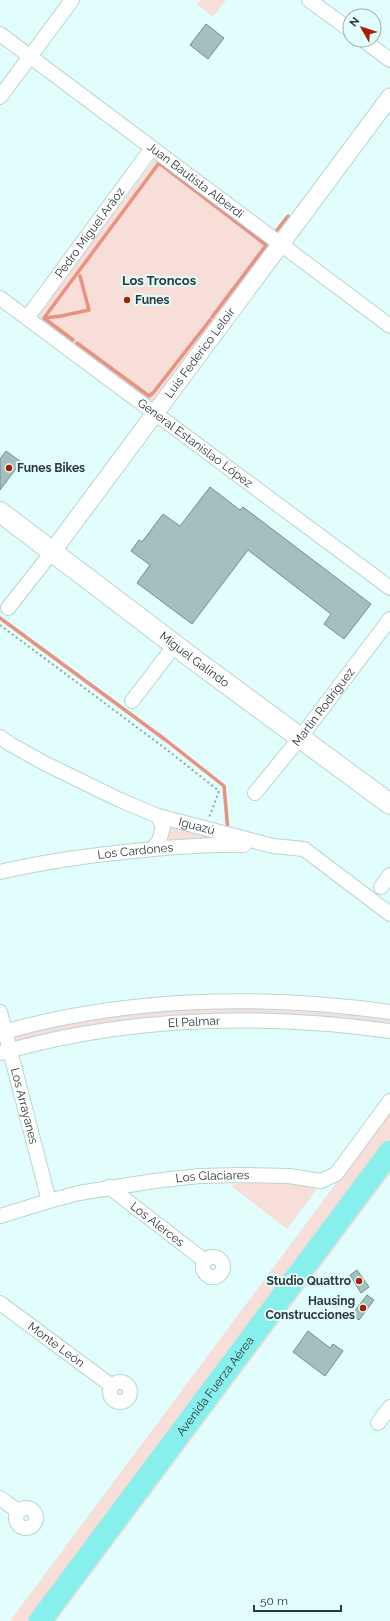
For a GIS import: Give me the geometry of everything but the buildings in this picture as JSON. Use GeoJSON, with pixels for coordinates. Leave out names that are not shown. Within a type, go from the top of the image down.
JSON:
{"type":"FeatureCollection","features":[{"type":"Feature","properties":{"kind":"main road","name":"Miguel Galindo"},"geometry":{"type":"LineString","coordinates":[[0,512],[175,645],[390,804]]}},
{"type":"Feature","properties":{"kind":"main road","name":"Avenida Fuerza Aérea"},"geometry":{"type":"LineString","coordinates":[[56,1621],[226,1382],[388,1164]]}},
{"type":"Feature","properties":{"kind":"main road","name":"Avenida Fuerza Aérea"},"geometry":{"type":"LineString","coordinates":[[40,1621],[226,1382]]}},
{"type":"Feature","properties":{"kind":"street"},"geometry":{"type":"LineString","coordinates":[[0,97],[72,0]]}},
{"type":"Feature","properties":{"kind":"street"},"geometry":{"type":"LineString","coordinates":[[309,0],[342,24]]}},
{"type":"Feature","properties":{"kind":"street","name":"Juan Bautista Alberdi"},"geometry":{"type":"LineString","coordinates":[[0,34],[390,326]]}},
{"type":"Feature","properties":{"kind":"street"},"geometry":{"type":"LineString","coordinates":[[374,48],[390,60]]}},
{"type":"Feature","properties":{"kind":"street","name":"Luis Federico Leloir"},"geometry":{"type":"LineString","coordinates":[[8,608],[52,552],[390,97]]}},
{"type":"Feature","properties":{"kind":"street","name":"Pedro Miguel Aráoz"},"geometry":{"type":"LineString","coordinates":[[27,318],[152,148]]}},
{"type":"Feature","properties":{"kind":"street","name":"General Estanislao López"},"geometry":{"type":"LineString","coordinates":[[0,298],[390,588]]}},
{"type":"Feature","properties":{"kind":"street","name":"Martín Rodríguez"},"geometry":{"type":"LineString","coordinates":[[255,793],[300,738],[390,619]]}},
{"type":"Feature","properties":{"kind":"street"},"geometry":{"type":"LineString","coordinates":[[132,701],[175,645]]}},
{"type":"Feature","properties":{"kind":"street","name":"Iguazú"},"geometry":{"type":"LineString","coordinates":[[0,737],[46,764],[120,800],[158,816],[273,846],[304,849],[390,914]]}},
{"type":"Feature","properties":{"kind":"street"},"geometry":{"type":"LineString","coordinates":[[152,849],[159,841],[163,827],[158,816]]}},
{"type":"Feature","properties":{"kind":"street","name":"Los Cardones"},"geometry":{"type":"LineString","coordinates":[[0,872],[28,865],[90,855],[152,849],[222,844],[273,846]]}},
{"type":"Feature","properties":{"kind":"street"},"geometry":{"type":"LineString","coordinates":[[381,887],[390,875]]}},
{"type":"Feature","properties":{"kind":"street","name":"El Palmar"},"geometry":{"type":"LineString","coordinates":[[3,1033],[61,1019],[118,1009],[183,1003],[233,1001],[291,1002],[349,1006],[390,1012]]}},
{"type":"Feature","properties":{"kind":"street","name":"Los Arrayanes"},"geometry":{"type":"LineString","coordinates":[[0,1012],[5,1052],[49,1201]]}},
{"type":"Feature","properties":{"kind":"street","name":"El Palmar"},"geometry":{"type":"LineString","coordinates":[[5,1052],[65,1037],[121,1028],[177,1022],[234,1020],[291,1021],[347,1025],[390,1031]]}},
{"type":"Feature","properties":{"kind":"street","name":"Los Glaciares"},"geometry":{"type":"LineString","coordinates":[[0,1216],[49,1201],[109,1187],[154,1180],[199,1176],[244,1175],[289,1176],[320,1181],[336,1174],[390,1101]]}},
{"type":"Feature","properties":{"kind":"street","name":"Los Alerces"},"geometry":{"type":"LineString","coordinates":[[109,1187],[205,1261]]}},
{"type":"Feature","properties":{"kind":"street","name":"Monte León"},"geometry":{"type":"LineString","coordinates":[[0,1303],[112,1386]]}},
{"type":"Feature","properties":{"kind":"street"},"geometry":{"type":"LineString","coordinates":[[378,1423],[390,1407]]}},
{"type":"Feature","properties":{"kind":"street"},"geometry":{"type":"LineString","coordinates":[[0,1498],[18,1512]]}},
{"type":"Feature","properties":{"kind":"path"},"geometry":{"type":"LineString","coordinates":[[0,625],[166,749],[219,791],[205,828]]}},
{"type":"Feature","properties":{"kind":"shaded area"},"geometry":{"type":"Polygon","coordinates":[[[200,0],[226,0],[213,17],[197,4],[200,0]]]}},
{"type":"Feature","properties":{"kind":"shaded area"},"geometry":{"type":"Polygon","coordinates":[[[157,158],[271,245],[160,397],[154,400],[148,400],[40,320],[39,313],[157,158]]]}},
{"type":"Feature","properties":{"kind":"shaded area"},"geometry":{"type":"Polygon","coordinates":[[[158,816],[273,846],[159,841],[158,816]]]}},
{"type":"Feature","properties":{"kind":"shaded area"},"geometry":{"type":"Polygon","coordinates":[[[175,1003],[390,1012],[390,1031],[177,1022],[0,1053],[0,1033],[175,1003]]]}},
{"type":"Feature","properties":{"kind":"shaded area"},"geometry":{"type":"Polygon","coordinates":[[[390,1111],[390,1174],[56,1621],[10,1621],[390,1111]]]}},
{"type":"Feature","properties":{"kind":"shaded area"},"geometry":{"type":"Polygon","coordinates":[[[254,1182],[288,1182],[319,1186],[287,1229],[230,1185],[254,1182]]]}},
{"type":"Feature","properties":{"kind":"waterway"},"geometry":{"type":"LineString","coordinates":[[44,318],[159,163],[266,245]]}},
{"type":"Feature","properties":{"kind":"waterway"},"geometry":{"type":"LineString","coordinates":[[277,230],[288,216]]}},
{"type":"Feature","properties":{"kind":"waterway"},"geometry":{"type":"LineString","coordinates":[[212,317],[267,244]]}},
{"type":"Feature","properties":{"kind":"waterway"},"geometry":{"type":"LineString","coordinates":[[44,318],[89,310],[80,276]]}},
{"type":"Feature","properties":{"kind":"waterway"},"geometry":{"type":"LineString","coordinates":[[44,318],[73,340]]}},
{"type":"Feature","properties":{"kind":"waterway"},"geometry":{"type":"LineString","coordinates":[[77,343],[149,396],[153,393],[210,320]]}},
{"type":"Feature","properties":{"kind":"waterway"},"geometry":{"type":"LineString","coordinates":[[0,618],[167,741],[224,786],[228,831]]}},
{"type":"Feature","properties":{"kind":"place","name":"Funes"},"geometry":{"type":"Point","coordinates":[127,300]}},
{"type":"Feature","properties":{"kind":"place","name":"Funes Bikes"},"geometry":{"type":"Point","coordinates":[9,468]}},
{"type":"Feature","properties":{"kind":"place","name":"Studio Quattro"},"geometry":{"type":"Point","coordinates":[359,1281]}},
{"type":"Feature","properties":{"kind":"place","name":"Hausing Construcciones"},"geometry":{"type":"Point","coordinates":[363,1308]}},
{"type":"Feature","properties":{"kind":"district","name":"Los Troncos"},"geometry":{"type":"Point","coordinates":[159,280]}}]}
